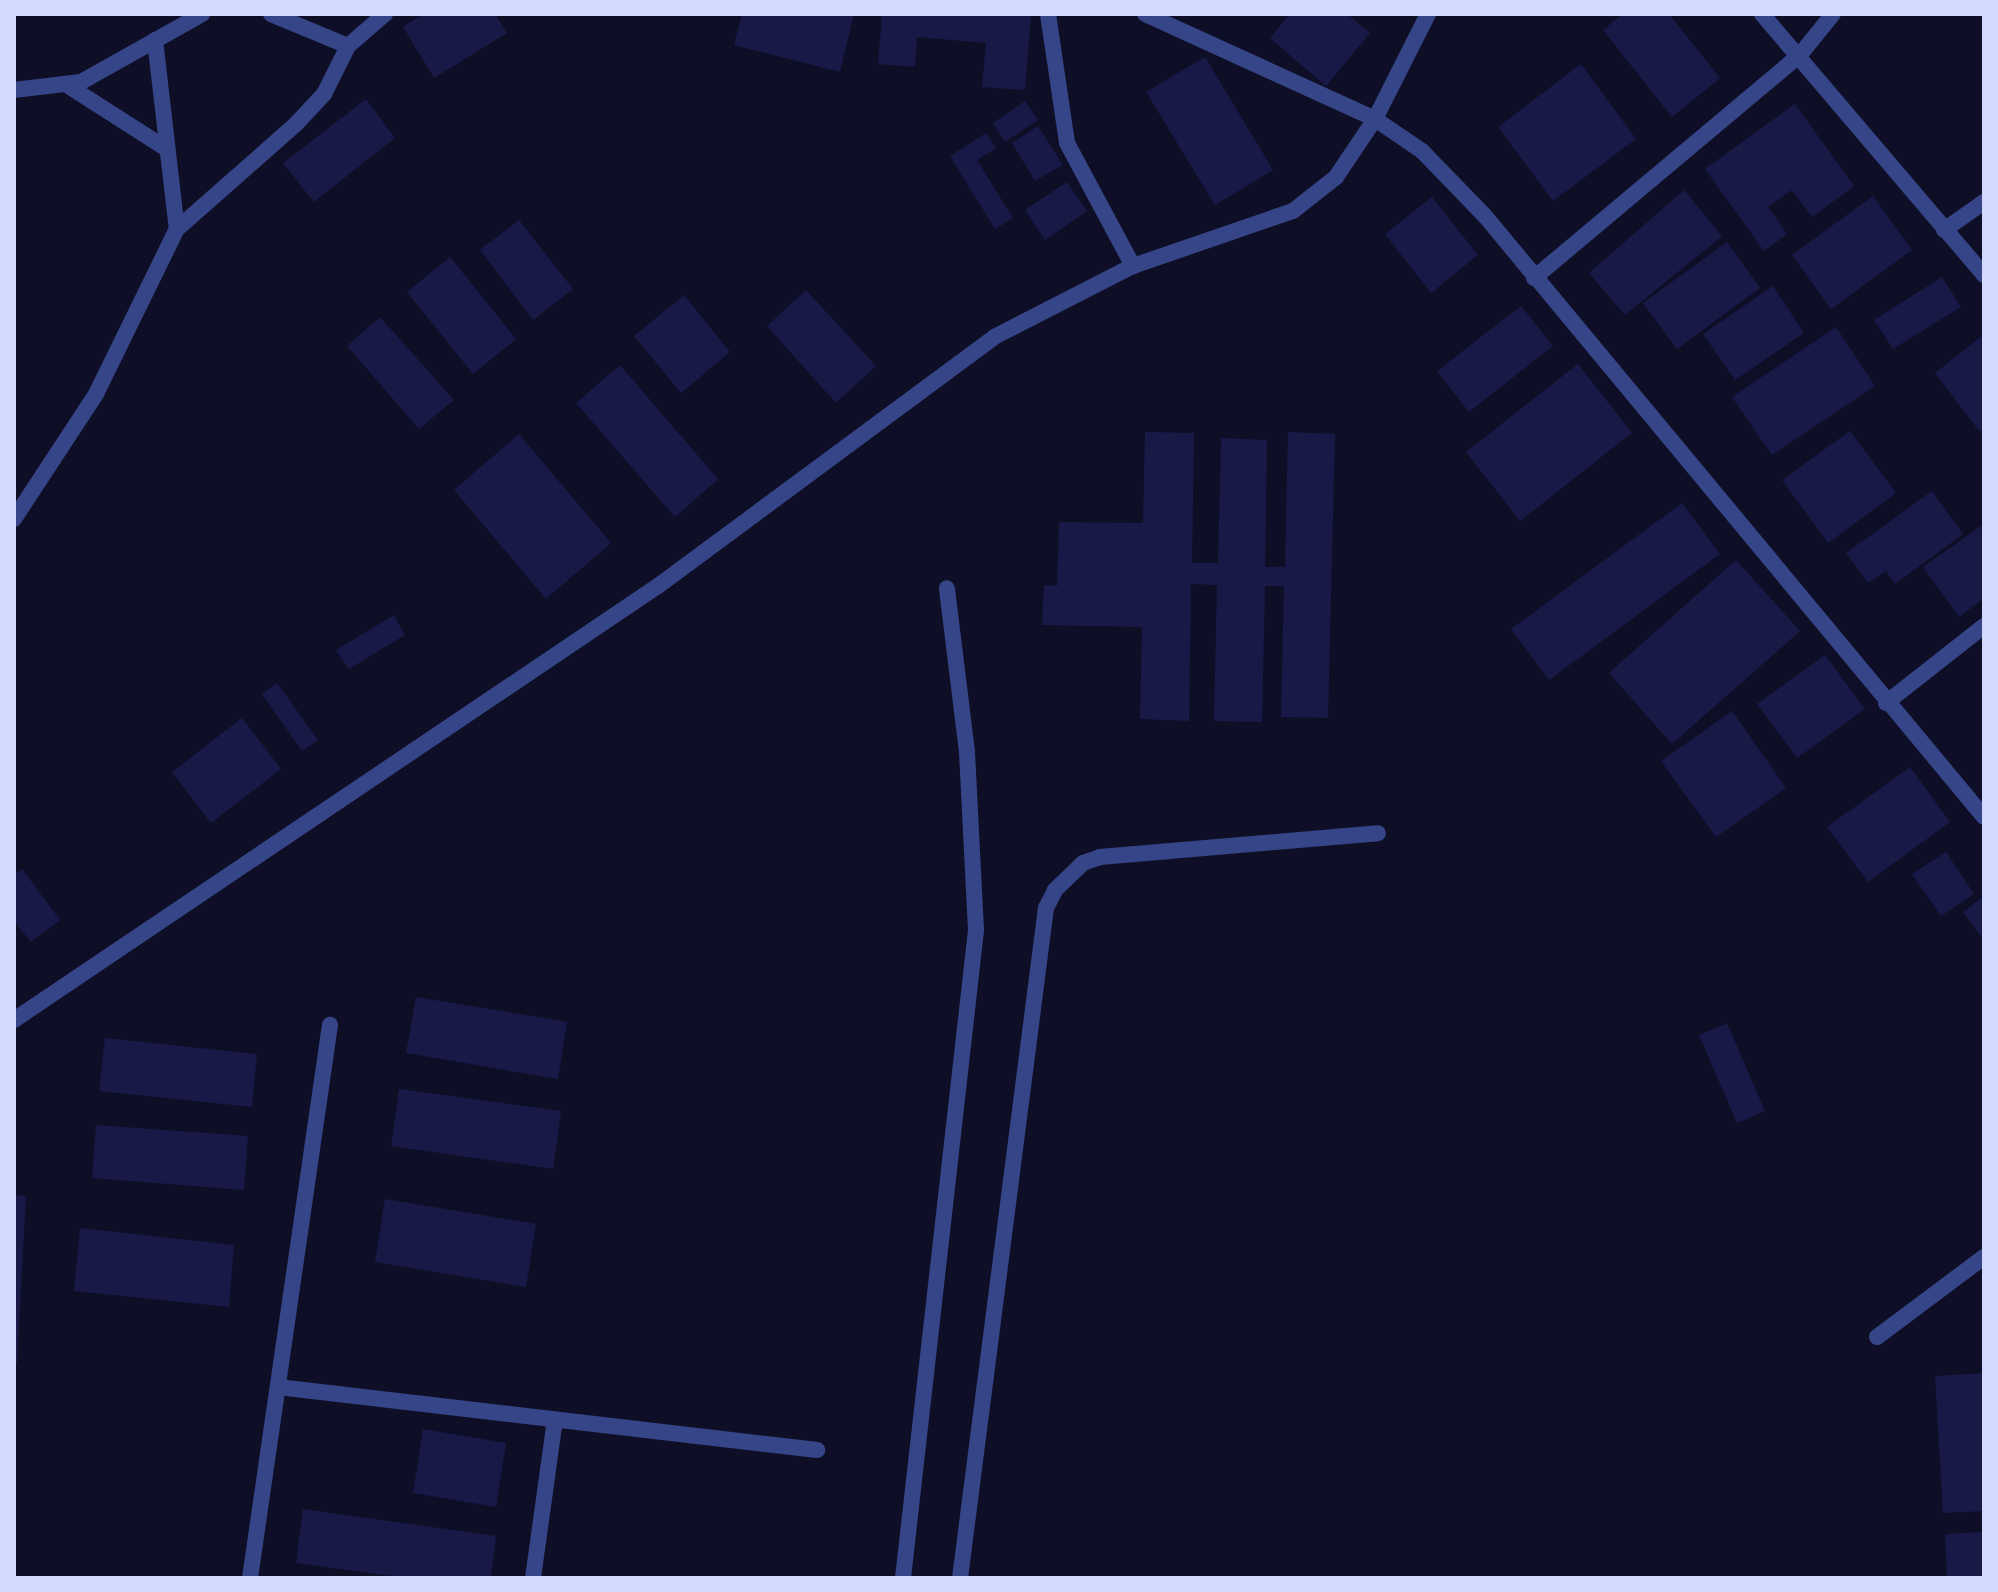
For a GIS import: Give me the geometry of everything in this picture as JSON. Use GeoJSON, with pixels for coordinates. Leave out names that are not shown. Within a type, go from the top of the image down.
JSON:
{"type":"FeatureCollection","features":[{"type":"Feature","properties":{"kind":"street"},"geometry":{"type":"LineString","coordinates":[[14,90],[70,87],[202,14]]}},
{"type":"Feature","properties":{"kind":"street"},"geometry":{"type":"LineString","coordinates":[[271,14],[348,46]]}},
{"type":"Feature","properties":{"kind":"street"},"geometry":{"type":"LineString","coordinates":[[14,519],[96,394],[177,229],[296,124],[324,94],[348,46],[385,14]]}},
{"type":"Feature","properties":{"kind":"street"},"geometry":{"type":"LineString","coordinates":[[1048,14],[1060,123],[1133,266]]}},
{"type":"Feature","properties":{"kind":"street"},"geometry":{"type":"LineString","coordinates":[[1145,14],[1375,119],[1422,151],[1534,278],[1984,817]]}},
{"type":"Feature","properties":{"kind":"street"},"geometry":{"type":"LineString","coordinates":[[14,1020],[658,586],[994,337],[1133,266],[1293,211],[1336,177],[1375,119],[1428,14]]}},
{"type":"Feature","properties":{"kind":"street"},"geometry":{"type":"LineString","coordinates":[[1762,14],[1984,275]]}},
{"type":"Feature","properties":{"kind":"street"},"geometry":{"type":"LineString","coordinates":[[1534,278],[1799,56],[1833,14]]}},
{"type":"Feature","properties":{"kind":"street"},"geometry":{"type":"LineString","coordinates":[[155,40],[177,229]]}},
{"type":"Feature","properties":{"kind":"street"},"geometry":{"type":"LineString","coordinates":[[70,87],[167,149]]}},
{"type":"Feature","properties":{"kind":"street"},"geometry":{"type":"LineString","coordinates":[[1944,230],[1984,202]]}},
{"type":"Feature","properties":{"kind":"street"},"geometry":{"type":"LineString","coordinates":[[903,1578],[976,930],[967,752],[947,588]]}},
{"type":"Feature","properties":{"kind":"street"},"geometry":{"type":"LineString","coordinates":[[1886,703],[1984,626]]}},
{"type":"Feature","properties":{"kind":"street"},"geometry":{"type":"LineString","coordinates":[[960,1578],[1046,908],[1055,890],[1083,863],[1100,857],[1378,833]]}},
{"type":"Feature","properties":{"kind":"street"},"geometry":{"type":"LineString","coordinates":[[250,1578],[330,1025]]}},
{"type":"Feature","properties":{"kind":"street"},"geometry":{"type":"LineString","coordinates":[[1877,1337],[1984,1257]]}},
{"type":"Feature","properties":{"kind":"street"},"geometry":{"type":"LineString","coordinates":[[278,1387],[817,1450]]}},
{"type":"Feature","properties":{"kind":"street"},"geometry":{"type":"LineString","coordinates":[[533,1578],[555,1420]]}},
{"type":"Feature","properties":{"kind":"building"},"geometry":{"type":"Polygon","coordinates":[[[423,14],[495,14],[507,33],[434,78],[403,27],[423,14]]]}},
{"type":"Feature","properties":{"kind":"building"},"geometry":{"type":"Polygon","coordinates":[[[742,14],[854,14],[840,72],[734,45],[742,14]]]}},
{"type":"Feature","properties":{"kind":"building"},"geometry":{"type":"Polygon","coordinates":[[[882,14],[1031,14],[1025,90],[982,87],[986,43],[917,37],[915,67],[878,64],[882,14]]]}},
{"type":"Feature","properties":{"kind":"building"},"geometry":{"type":"Polygon","coordinates":[[[1290,14],[1347,14],[1370,33],[1326,86],[1270,38],[1290,14]]]}},
{"type":"Feature","properties":{"kind":"building"},"geometry":{"type":"Polygon","coordinates":[[[1623,14],[1669,14],[1720,78],[1672,117],[1603,30],[1623,14]]]}},
{"type":"Feature","properties":{"kind":"building"},"geometry":{"type":"Polygon","coordinates":[[[1205,57],[1273,170],[1215,205],[1146,92],[1205,57]]]}},
{"type":"Feature","properties":{"kind":"building"},"geometry":{"type":"Polygon","coordinates":[[[1581,64],[1636,139],[1553,201],[1498,127],[1581,64]]]}},
{"type":"Feature","properties":{"kind":"building"},"geometry":{"type":"Polygon","coordinates":[[[366,99],[395,138],[314,202],[283,163],[366,99]]]}},
{"type":"Feature","properties":{"kind":"building"},"geometry":{"type":"Polygon","coordinates":[[[1025,101],[1038,120],[1005,142],[993,123],[1025,101]]]}},
{"type":"Feature","properties":{"kind":"building"},"geometry":{"type":"Polygon","coordinates":[[[1795,104],[1854,186],[1812,217],[1792,190],[1768,207],[1787,234],[1764,251],[1705,169],[1795,104]]]}},
{"type":"Feature","properties":{"kind":"building"},"geometry":{"type":"Polygon","coordinates":[[[1038,126],[1063,165],[1035,181],[1012,143],[1038,126]]]}},
{"type":"Feature","properties":{"kind":"building"},"geometry":{"type":"Polygon","coordinates":[[[986,133],[996,148],[977,160],[1013,218],[995,229],[950,156],[986,133]]]}},
{"type":"Feature","properties":{"kind":"building"},"geometry":{"type":"Polygon","coordinates":[[[1067,182],[1087,211],[1045,240],[1025,210],[1067,182]]]}},
{"type":"Feature","properties":{"kind":"building"},"geometry":{"type":"Polygon","coordinates":[[[1684,190],[1722,236],[1625,315],[1589,273],[1684,190]]]}},
{"type":"Feature","properties":{"kind":"building"},"geometry":{"type":"Polygon","coordinates":[[[1873,196],[1912,250],[1831,309],[1792,255],[1873,196]]]}},
{"type":"Feature","properties":{"kind":"building"},"geometry":{"type":"Polygon","coordinates":[[[1432,197],[1478,255],[1431,293],[1385,234],[1432,197]]]}},
{"type":"Feature","properties":{"kind":"building"},"geometry":{"type":"Polygon","coordinates":[[[519,220],[573,289],[533,320],[480,250],[519,220]]]}},
{"type":"Feature","properties":{"kind":"building"},"geometry":{"type":"Polygon","coordinates":[[[1727,242],[1760,288],[1677,349],[1643,303],[1727,242]]]}},
{"type":"Feature","properties":{"kind":"building"},"geometry":{"type":"Polygon","coordinates":[[[450,257],[516,339],[473,374],[407,292],[450,257]]]}},
{"type":"Feature","properties":{"kind":"building"},"geometry":{"type":"Polygon","coordinates":[[[1942,277],[1961,307],[1893,349],[1874,320],[1942,277]]]}},
{"type":"Feature","properties":{"kind":"building"},"geometry":{"type":"Polygon","coordinates":[[[1773,286],[1804,333],[1735,380],[1703,334],[1773,286]]]}},
{"type":"Feature","properties":{"kind":"building"},"geometry":{"type":"Polygon","coordinates":[[[806,290],[876,366],[836,403],[767,326],[806,290]]]}},
{"type":"Feature","properties":{"kind":"building"},"geometry":{"type":"Polygon","coordinates":[[[684,295],[730,352],[681,393],[634,336],[684,295]]]}},
{"type":"Feature","properties":{"kind":"building"},"geometry":{"type":"Polygon","coordinates":[[[1521,306],[1553,346],[1469,412],[1437,371],[1521,306]]]}},
{"type":"Feature","properties":{"kind":"building"},"geometry":{"type":"Polygon","coordinates":[[[380,317],[454,400],[419,429],[347,346],[380,317]]]}},
{"type":"Feature","properties":{"kind":"building"},"geometry":{"type":"Polygon","coordinates":[[[1836,327],[1875,386],[1772,455],[1732,397],[1836,327]]]}},
{"type":"Feature","properties":{"kind":"building"},"geometry":{"type":"Polygon","coordinates":[[[1984,334],[1984,428],[1980,432],[1935,373],[1984,334]]]}},
{"type":"Feature","properties":{"kind":"building"},"geometry":{"type":"Polygon","coordinates":[[[1578,364],[1632,433],[1520,521],[1466,452],[1578,364]]]}},
{"type":"Feature","properties":{"kind":"building"},"geometry":{"type":"Polygon","coordinates":[[[620,365],[718,479],[675,517],[576,403],[620,365]]]}},
{"type":"Feature","properties":{"kind":"building"},"geometry":{"type":"Polygon","coordinates":[[[1850,431],[1896,493],[1828,543],[1782,480],[1850,431]]]}},
{"type":"Feature","properties":{"kind":"building"},"geometry":{"type":"Polygon","coordinates":[[[1145,432],[1194,433],[1192,563],[1218,563],[1221,438],[1267,440],[1265,567],[1285,567],[1288,432],[1335,434],[1328,718],[1281,717],[1284,586],[1265,586],[1262,722],[1214,721],[1217,585],[1191,584],[1189,721],[1140,719],[1142,627],[1042,625],[1044,585],[1057,586],[1059,522],[1143,523],[1145,432]]]}},
{"type":"Feature","properties":{"kind":"building"},"geometry":{"type":"Polygon","coordinates":[[[519,434],[611,543],[546,599],[454,490],[519,434]]]}},
{"type":"Feature","properties":{"kind":"building"},"geometry":{"type":"Polygon","coordinates":[[[1932,491],[1963,534],[1895,584],[1886,571],[1868,583],[1846,553],[1932,491]]]}},
{"type":"Feature","properties":{"kind":"building"},"geometry":{"type":"Polygon","coordinates":[[[1682,503],[1720,554],[1549,680],[1511,629],[1682,503]]]}},
{"type":"Feature","properties":{"kind":"building"},"geometry":{"type":"Polygon","coordinates":[[[1984,524],[1984,598],[1959,617],[1923,567],[1984,524]]]}},
{"type":"Feature","properties":{"kind":"building"},"geometry":{"type":"Polygon","coordinates":[[[1736,560],[1800,631],[1672,744],[1609,673],[1736,560]]]}},
{"type":"Feature","properties":{"kind":"building"},"geometry":{"type":"Polygon","coordinates":[[[394,615],[405,635],[349,669],[336,650],[394,615]]]}},
{"type":"Feature","properties":{"kind":"building"},"geometry":{"type":"Polygon","coordinates":[[[1825,655],[1865,709],[1797,758],[1757,704],[1825,655]]]}},
{"type":"Feature","properties":{"kind":"building"},"geometry":{"type":"Polygon","coordinates":[[[277,683],[318,740],[302,751],[262,694],[277,683]]]}},
{"type":"Feature","properties":{"kind":"building"},"geometry":{"type":"Polygon","coordinates":[[[1732,711],[1786,788],[1716,837],[1661,761],[1732,711]]]}},
{"type":"Feature","properties":{"kind":"building"},"geometry":{"type":"Polygon","coordinates":[[[242,718],[281,769],[211,823],[172,772],[242,718]]]}},
{"type":"Feature","properties":{"kind":"building"},"geometry":{"type":"Polygon","coordinates":[[[1910,767],[1950,822],[1868,882],[1827,827],[1910,767]]]}},
{"type":"Feature","properties":{"kind":"building"},"geometry":{"type":"Polygon","coordinates":[[[1946,852],[1974,894],[1941,916],[1912,874],[1946,852]]]}},
{"type":"Feature","properties":{"kind":"building"},"geometry":{"type":"Polygon","coordinates":[[[22,869],[60,920],[31,942],[14,921],[14,875],[22,869]]]}},
{"type":"Feature","properties":{"kind":"building"},"geometry":{"type":"Polygon","coordinates":[[[1984,896],[1984,941],[1963,912],[1984,896]]]}},
{"type":"Feature","properties":{"kind":"building"},"geometry":{"type":"Polygon","coordinates":[[[416,997],[567,1022],[558,1079],[406,1053],[416,997]]]}},
{"type":"Feature","properties":{"kind":"building"},"geometry":{"type":"Polygon","coordinates":[[[1727,1023],[1765,1111],[1737,1123],[1699,1035],[1727,1023]]]}},
{"type":"Feature","properties":{"kind":"building"},"geometry":{"type":"Polygon","coordinates":[[[105,1038],[257,1054],[252,1107],[99,1091],[105,1038]]]}},
{"type":"Feature","properties":{"kind":"building"},"geometry":{"type":"Polygon","coordinates":[[[399,1089],[561,1111],[553,1169],[391,1146],[399,1089]]]}},
{"type":"Feature","properties":{"kind":"building"},"geometry":{"type":"Polygon","coordinates":[[[96,1125],[248,1136],[244,1190],[92,1178],[96,1125]]]}},
{"type":"Feature","properties":{"kind":"building"},"geometry":{"type":"Polygon","coordinates":[[[14,1195],[26,1196],[17,1363],[14,1363],[14,1195]]]}},
{"type":"Feature","properties":{"kind":"building"},"geometry":{"type":"Polygon","coordinates":[[[385,1199],[536,1224],[526,1287],[375,1262],[385,1199]]]}},
{"type":"Feature","properties":{"kind":"building"},"geometry":{"type":"Polygon","coordinates":[[[80,1228],[234,1245],[229,1307],[74,1291],[80,1228]]]}},
{"type":"Feature","properties":{"kind":"building"},"geometry":{"type":"Polygon","coordinates":[[[1984,1373],[1984,1511],[1943,1513],[1935,1376],[1984,1373]]]}},
{"type":"Feature","properties":{"kind":"building"},"geometry":{"type":"Polygon","coordinates":[[[423,1429],[506,1443],[496,1507],[413,1493],[423,1429]]]}},
{"type":"Feature","properties":{"kind":"building"},"geometry":{"type":"Polygon","coordinates":[[[303,1509],[496,1536],[491,1578],[407,1578],[296,1563],[303,1509]]]}},
{"type":"Feature","properties":{"kind":"building"},"geometry":{"type":"Polygon","coordinates":[[[1984,1532],[1984,1578],[1947,1578],[1945,1534],[1984,1532]]]}}]}
